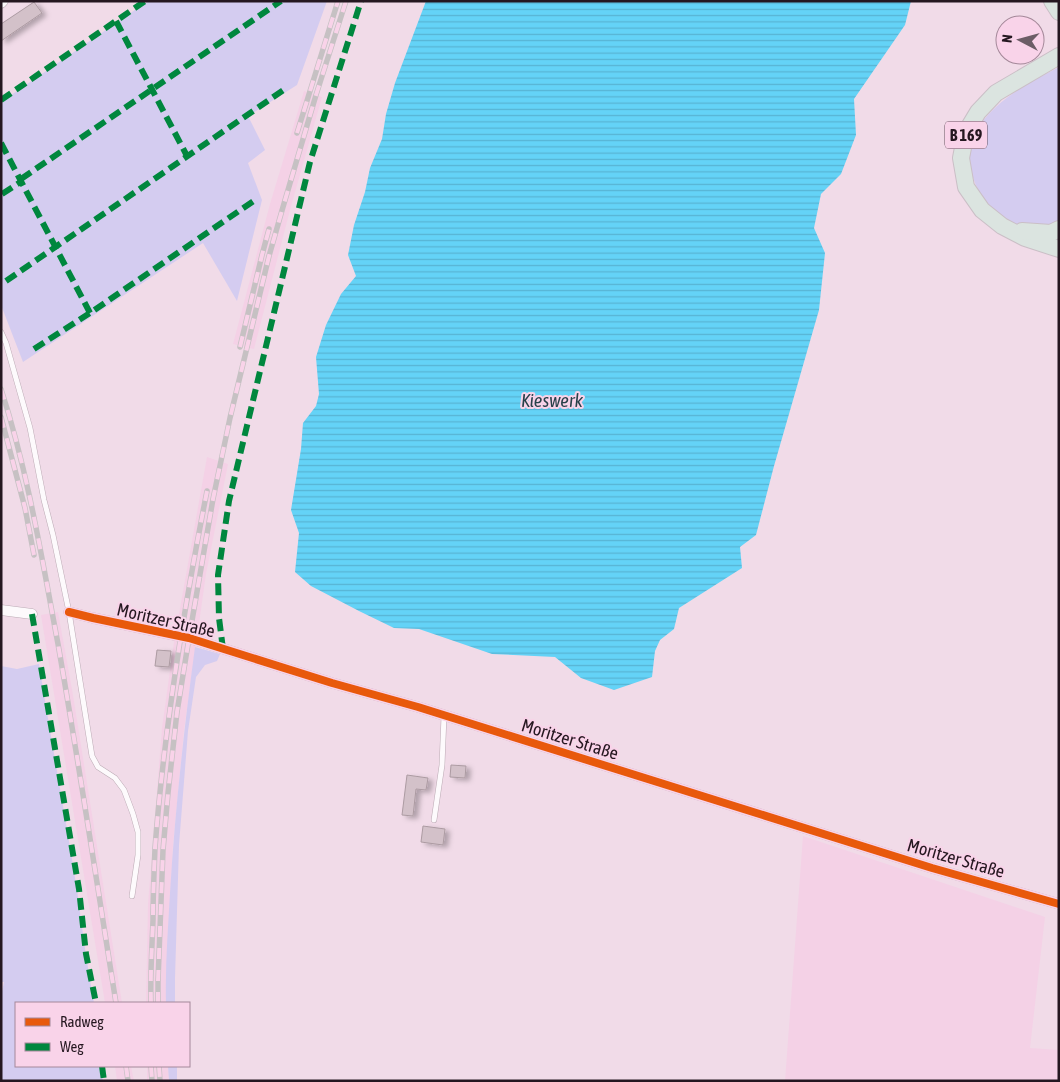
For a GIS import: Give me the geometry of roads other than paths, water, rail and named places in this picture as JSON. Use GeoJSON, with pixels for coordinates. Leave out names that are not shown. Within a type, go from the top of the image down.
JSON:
{"type":"FeatureCollection","features":[{"type":"Feature","properties":{"kind":"highway"},"geometry":{"type":"LineString","coordinates":[[1052,1],[1059,12]]}},
{"type":"Feature","properties":{"kind":"highway","name":"B 169"},"geometry":{"type":"LineString","coordinates":[[1055,59],[996,93],[978,112],[966,132],[961,158],[966,187],[982,210],[1002,226],[1025,238],[1059,249]]}},
{"type":"Feature","properties":{"kind":"highway"},"geometry":{"type":"LineString","coordinates":[[1010,230],[1051,233],[1059,229]]}},
{"type":"Feature","properties":{"kind":"street"},"geometry":{"type":"LineString","coordinates":[[1,610],[32,614]]}},
{"type":"Feature","properties":{"kind":"street","name":"Moritzer Straße"},"geometry":{"type":"LineString","coordinates":[[69,612],[189,638],[932,868],[1059,904]]}},
{"type":"Feature","properties":{"kind":"lane"},"geometry":{"type":"LineString","coordinates":[[1,332],[6,343],[30,428],[53,535],[69,612],[92,756],[98,767],[116,778],[124,790],[134,814],[138,832],[138,855],[132,896]]}},
{"type":"Feature","properties":{"kind":"lane"},"geometry":{"type":"LineString","coordinates":[[434,820],[442,766],[444,716]]}},
{"type":"Feature","properties":{"kind":"water","name":"Kieswerk"},"geometry":{"type":"Polygon","coordinates":[[[426,1],[911,1],[905,25],[854,99],[856,135],[841,174],[821,194],[814,228],[825,253],[819,310],[756,535],[740,547],[742,568],[679,608],[674,629],[660,640],[655,651],[652,677],[614,690],[581,678],[555,657],[492,654],[419,629],[394,628],[311,586],[295,572],[299,533],[291,510],[301,449],[303,423],[316,406],[319,394],[316,357],[326,325],[341,294],[356,276],[348,255],[354,225],[365,192],[370,168],[382,139],[386,114],[395,83],[426,1]]]}},
{"type":"Feature","properties":{"kind":"railway"},"geometry":{"type":"LineString","coordinates":[[297,133],[338,1]]}},
{"type":"Feature","properties":{"kind":"railway"},"geometry":{"type":"LineString","coordinates":[[158,1002],[163,850],[168,793],[177,712],[213,499],[230,418],[269,256],[316,95],[346,1]]}},
{"type":"Feature","properties":{"kind":"railway"},"geometry":{"type":"LineString","coordinates":[[240,347],[269,229]]}},
{"type":"Feature","properties":{"kind":"railway"},"geometry":{"type":"LineString","coordinates":[[1,389],[27,484],[58,644],[116,1002]]}},
{"type":"Feature","properties":{"kind":"railway"},"geometry":{"type":"LineString","coordinates":[[1,417],[25,508],[34,555]]}},
{"type":"Feature","properties":{"kind":"railway"},"geometry":{"type":"LineString","coordinates":[[151,1002],[155,848],[159,803],[169,714],[190,579],[207,491]]}},
{"type":"Feature","properties":{"kind":"railway"},"geometry":{"type":"LineString","coordinates":[[126,1067],[128,1081]]}},
{"type":"Feature","properties":{"kind":"railway"},"geometry":{"type":"LineString","coordinates":[[151,1067],[152,1081]]}},
{"type":"Feature","properties":{"kind":"railway"},"geometry":{"type":"LineString","coordinates":[[159,1067],[160,1081]]}}]}
